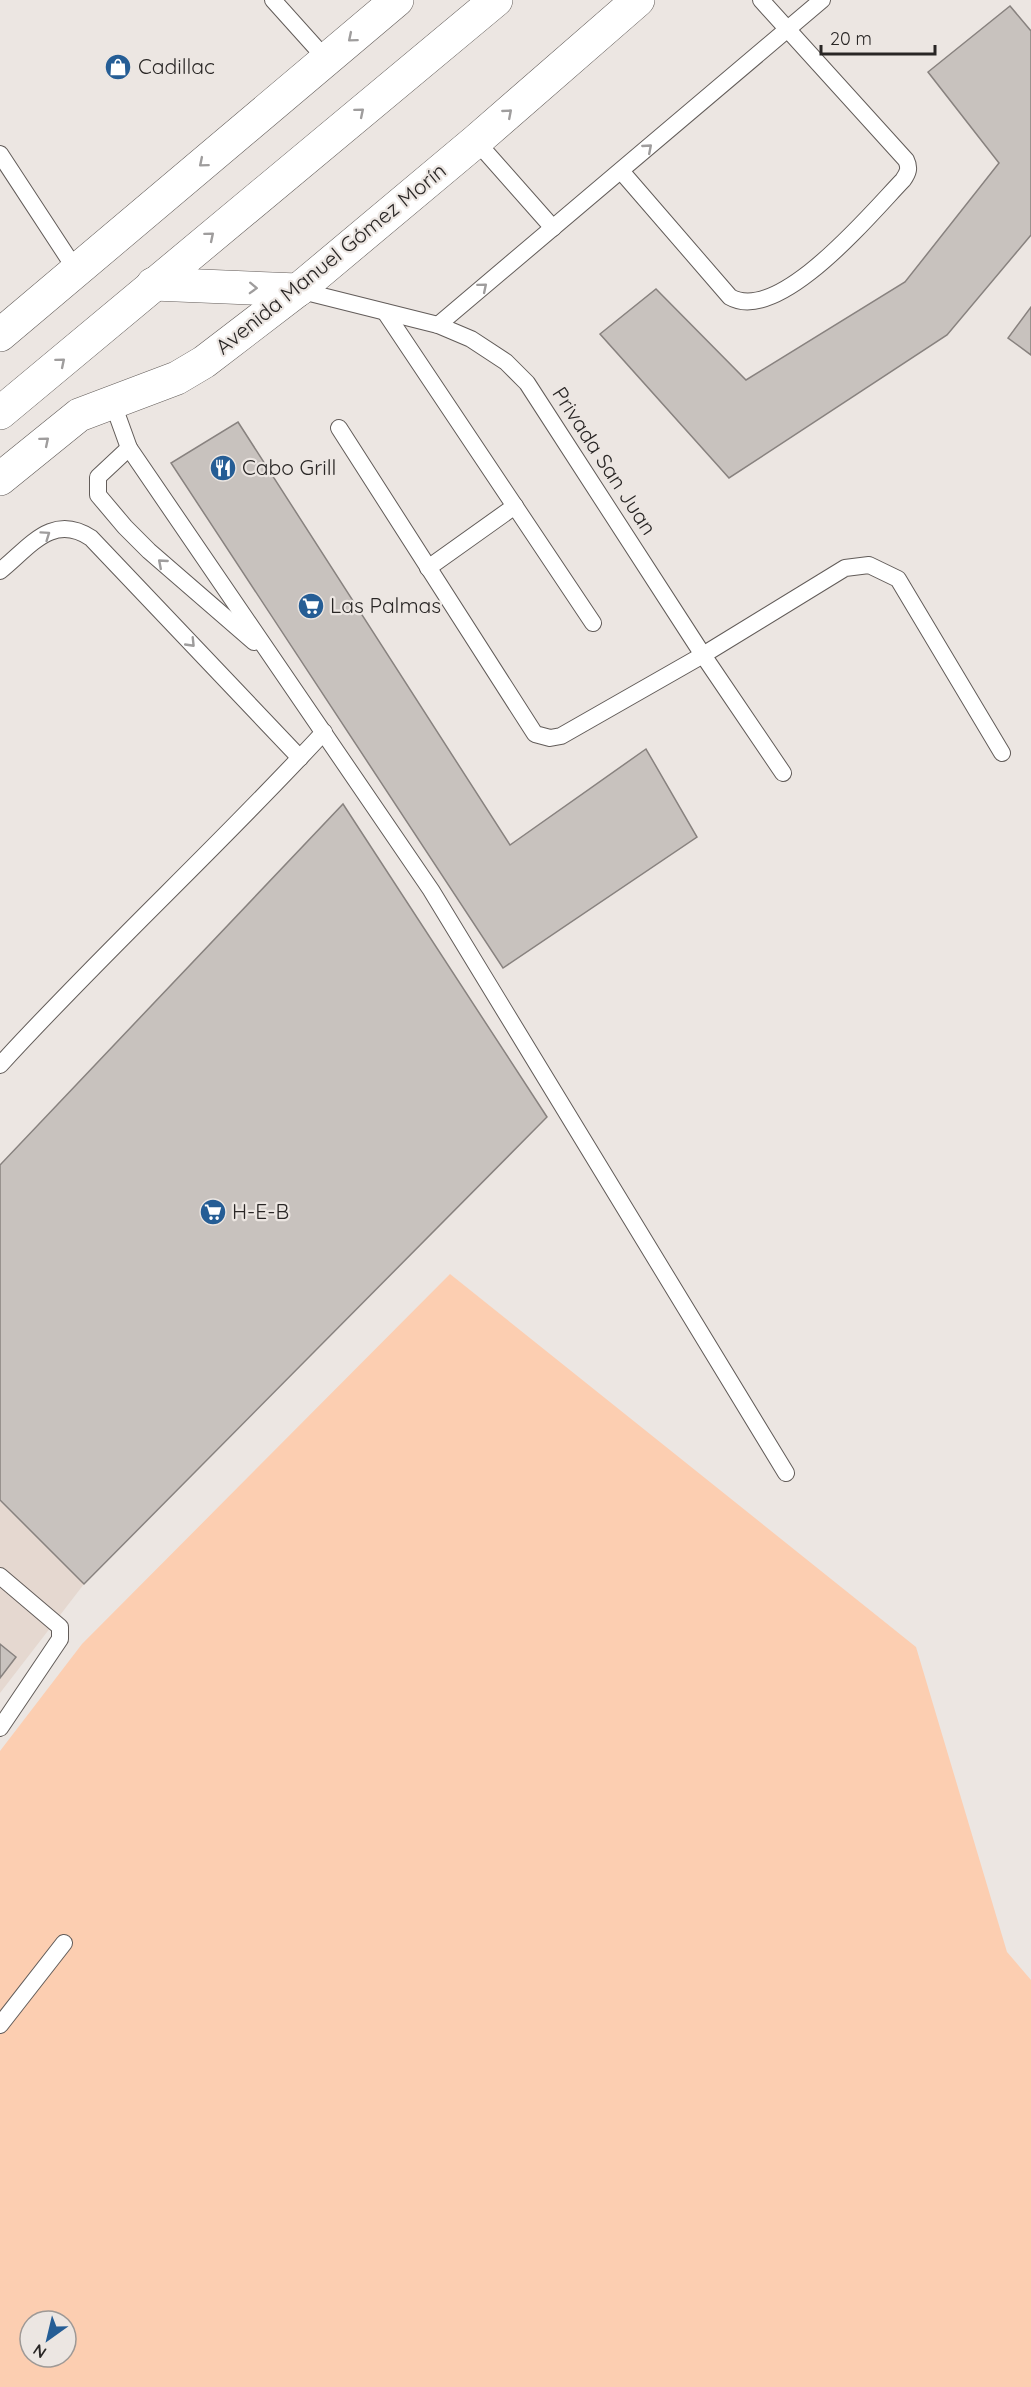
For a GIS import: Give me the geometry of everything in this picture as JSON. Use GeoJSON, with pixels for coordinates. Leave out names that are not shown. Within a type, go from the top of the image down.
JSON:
{"type":"FeatureCollection","features":[{"type":"Feature","properties":{"kind":"main road"},"geometry":{"type":"LineString","coordinates":[[1,334],[397,0]]}},
{"type":"Feature","properties":{"kind":"main road"},"geometry":{"type":"LineString","coordinates":[[0,413],[496,0]]}},
{"type":"Feature","properties":{"kind":"main road","name":"Avenida Manuel Gómez Morín"},"geometry":{"type":"LineString","coordinates":[[0,479],[66,423],[112,401],[177,378],[191,370],[298,290],[476,141],[638,0]]}},
{"type":"Feature","properties":{"kind":"main road"},"geometry":{"type":"LineString","coordinates":[[153,284],[298,290]]}},
{"type":"Feature","properties":{"kind":"lane"},"geometry":{"type":"LineString","coordinates":[[273,0],[326,59]]}},
{"type":"Feature","properties":{"kind":"lane"},"geometry":{"type":"LineString","coordinates":[[621,171],[730,297],[737,301],[754,302],[791,286],[810,274],[903,180],[908,173],[909,166],[761,0]]}},
{"type":"Feature","properties":{"kind":"lane"},"geometry":{"type":"LineString","coordinates":[[438,325],[822,0]]}},
{"type":"Feature","properties":{"kind":"lane"},"geometry":{"type":"LineString","coordinates":[[476,141],[553,228]]}},
{"type":"Feature","properties":{"kind":"lane"},"geometry":{"type":"LineString","coordinates":[[0,154],[76,270]]}},
{"type":"Feature","properties":{"kind":"lane","name":"Privada San Juan"},"geometry":{"type":"LineString","coordinates":[[298,290],[438,325],[471,339],[506,362],[527,383],[703,655],[783,773]]}},
{"type":"Feature","properties":{"kind":"lane"},"geometry":{"type":"LineString","coordinates":[[385,312],[593,623]]}},
{"type":"Feature","properties":{"kind":"lane"},"geometry":{"type":"LineString","coordinates":[[112,401],[129,448],[431,890],[786,1473]]}},
{"type":"Feature","properties":{"kind":"lane"},"geometry":{"type":"LineString","coordinates":[[339,428],[530,728],[543,737],[561,736],[703,655],[845,568],[869,565],[898,579],[1002,753]]}},
{"type":"Feature","properties":{"kind":"lane"},"geometry":{"type":"LineString","coordinates":[[129,448],[98,477],[98,495],[106,507],[149,552],[270,656]]}},
{"type":"Feature","properties":{"kind":"lane"},"geometry":{"type":"LineString","coordinates":[[428,568],[514,506]]}},
{"type":"Feature","properties":{"kind":"lane"},"geometry":{"type":"LineString","coordinates":[[0,571],[50,530],[69,528],[81,532],[90,538],[300,758]]}},
{"type":"Feature","properties":{"kind":"lane"},"geometry":{"type":"LineString","coordinates":[[0,1065],[35,1026],[324,732]]}},
{"type":"Feature","properties":{"kind":"lane"},"geometry":{"type":"LineString","coordinates":[[0,1576],[60,1627],[60,1639],[0,1728]]}},
{"type":"Feature","properties":{"kind":"lane"},"geometry":{"type":"LineString","coordinates":[[0,2025],[64,1943]]}},
{"type":"Feature","properties":{"kind":"shaded area"},"geometry":{"type":"Polygon","coordinates":[[[450,1274],[916,1647],[1007,1952],[1031,1980],[1031,2387],[0,2387],[0,1751],[82,1644],[450,1274]]]}},
{"type":"Feature","properties":{"kind":"shaded area"},"geometry":{"type":"Polygon","coordinates":[[[0,1501],[84,1584],[0,1693],[0,1501]]]}},
{"type":"Feature","properties":{"kind":"building"},"geometry":{"type":"Polygon","coordinates":[[[1010,6],[1031,31],[1031,235],[947,335],[729,478],[600,334],[656,289],[746,380],[905,282],[999,163],[928,72],[1010,6]]]}},
{"type":"Feature","properties":{"kind":"building"},"geometry":{"type":"Polygon","coordinates":[[[1031,307],[1031,355],[1008,338],[1031,307]]]}},
{"type":"Feature","properties":{"kind":"building","name":"Las Palmas"},"geometry":{"type":"Polygon","coordinates":[[[238,422],[510,845],[646,749],[697,837],[503,968],[171,463],[238,422]]]}},
{"type":"Feature","properties":{"kind":"building"},"geometry":{"type":"Polygon","coordinates":[[[343,804],[547,1117],[84,1584],[0,1500],[0,1165],[343,804]]]}},
{"type":"Feature","properties":{"kind":"building"},"geometry":{"type":"Polygon","coordinates":[[[0,1644],[16,1657],[0,1678],[0,1644]]]}},
{"type":"Feature","properties":{"kind":"place","name":"Cadillac"},"geometry":{"type":"Point","coordinates":[118,67]}},
{"type":"Feature","properties":{"kind":"place","name":"Cabo Grill"},"geometry":{"type":"Point","coordinates":[223,468]}},
{"type":"Feature","properties":{"kind":"place","name":"Las Palmas"},"geometry":{"type":"Point","coordinates":[311,606]}},
{"type":"Feature","properties":{"kind":"place","name":"H-E-B"},"geometry":{"type":"Point","coordinates":[213,1212]}}]}
